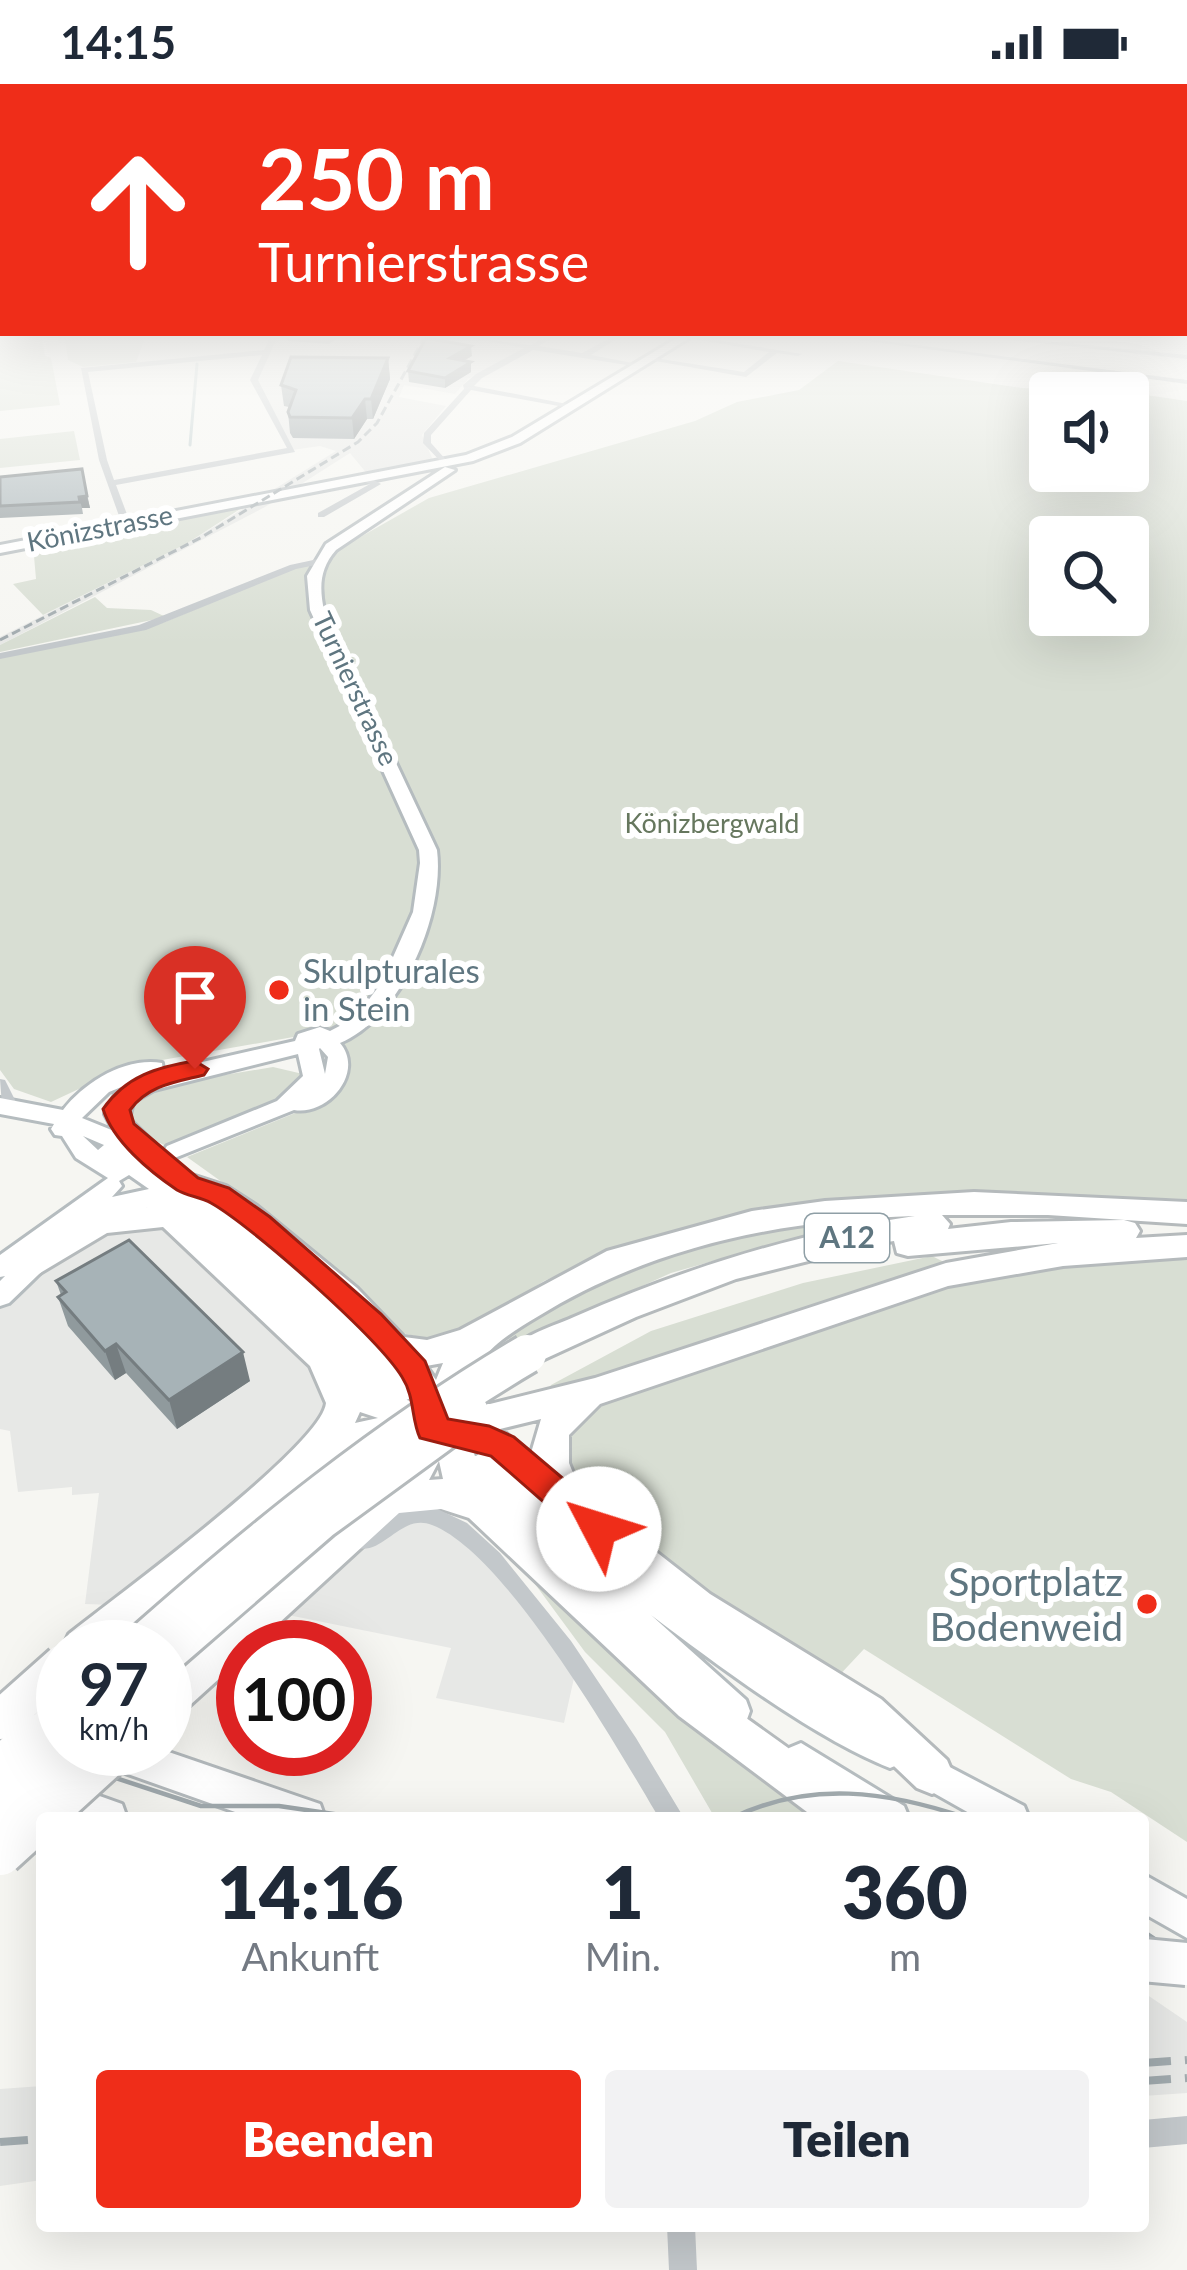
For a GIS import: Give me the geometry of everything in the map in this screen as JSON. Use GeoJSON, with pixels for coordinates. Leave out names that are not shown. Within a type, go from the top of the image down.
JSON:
{"type":"FeatureCollection","features":[{"type":"Feature","properties":{"kind":"highway"},"geometry":{"type":"LineString","coordinates":[[35,1264],[169,1188],[219,1195],[260,1225],[398,1349],[453,1436]]}},
{"type":"Feature","properties":{"kind":"highway"},"geometry":{"type":"LineString","coordinates":[[169,1188],[313,1350],[371,1402],[453,1436],[502,1447],[696,1606],[867,1713],[932,1774]]}},
{"type":"Feature","properties":{"kind":"highway"},"geometry":{"type":"LineString","coordinates":[[398,1349],[442,1352],[617,1259],[746,1225],[968,1205],[1080,1204],[1187,1215]]}},
{"type":"Feature","properties":{"kind":"highway","name":"A12"},"geometry":{"type":"LineString","coordinates":[[192,1632],[360,1490],[534,1362],[691,1281],[859,1236],[1006,1217],[1187,1215]]}},
{"type":"Feature","properties":{"kind":"highway","name":"A12"},"geometry":{"type":"LineString","coordinates":[[171,1620],[356,1465],[464,1391],[705,1296],[870,1252],[1011,1234],[1187,1233]]}},
{"type":"Feature","properties":{"kind":"highway"},"geometry":{"type":"LineString","coordinates":[[192,1679],[354,1539],[453,1436],[946,1275],[1063,1254],[1187,1246]]}},
{"type":"Feature","properties":{"kind":"highway"},"geometry":{"type":"LineString","coordinates":[[493,1326],[456,1371],[450,1389],[458,1473],[482,1506],[693,1703],[842,1812]]}},
{"type":"Feature","properties":{"kind":"highway"},"geometry":{"type":"LineString","coordinates":[[116,1620],[273,1490],[330,1436],[342,1415],[341,1395],[313,1350]]}},
{"type":"Feature","properties":{"kind":"highway"},"geometry":{"type":"LineString","coordinates":[[577,1511],[550,1467],[547,1439],[560,1416],[595,1392]]}},
{"type":"Feature","properties":{"kind":"highway"},"geometry":{"type":"LineString","coordinates":[[273,1490],[368,1433],[453,1436]]}},
{"type":"Feature","properties":{"kind":"highway"},"geometry":{"type":"LineString","coordinates":[[390,1498],[441,1494],[482,1506]]}},
{"type":"Feature","properties":{"kind":"highway"},"geometry":{"type":"LineString","coordinates":[[0,1719],[36,1688]]}},
{"type":"Feature","properties":{"kind":"highway"},"geometry":{"type":"LineString","coordinates":[[0,1776],[36,1741]]}},
{"type":"Feature","properties":{"kind":"highway"},"geometry":{"type":"LineString","coordinates":[[0,1808],[36,1774]]}},
{"type":"Feature","properties":{"kind":"highway"},"geometry":{"type":"LineString","coordinates":[[43,1812],[81,1776]]}},
{"type":"Feature","properties":{"kind":"highway"},"geometry":{"type":"LineString","coordinates":[[0,1852],[36,1818]]}},
{"type":"Feature","properties":{"kind":"main road","name":"Könizstrasse"},"geometry":{"type":"LineString","coordinates":[[0,549],[446,466],[515,440]]}},
{"type":"Feature","properties":{"kind":"main road","name":"Turnierstrasse"},"geometry":{"type":"LineString","coordinates":[[69,1129],[84,1100],[125,1074],[316,1046],[359,1024],[383,998],[431,885],[428,850],[317,610],[312,584],[318,562],[331,548],[446,466]]}},
{"type":"Feature","properties":{"kind":"main road","name":"Turnierstrasse"},"geometry":{"type":"LineString","coordinates":[[169,1188],[249,1123],[298,1097],[312,1084],[316,1046]]}},
{"type":"Feature","properties":{"kind":"main road"},"geometry":{"type":"LineString","coordinates":[[69,1129],[122,1088],[167,1074],[223,1065],[290,1061],[316,1046]]}},
{"type":"Feature","properties":{"kind":"main road"},"geometry":{"type":"LineString","coordinates":[[167,1074],[131,1090],[116,1112],[122,1128],[169,1188],[400,1391]]}},
{"type":"Feature","properties":{"kind":"main road"},"geometry":{"type":"LineString","coordinates":[[2,1103],[69,1129],[169,1188]]}},
{"type":"Feature","properties":{"kind":"main road"},"geometry":{"type":"LineString","coordinates":[[0,1268],[110,1186]]}},
{"type":"Feature","properties":{"kind":"main road"},"geometry":{"type":"LineString","coordinates":[[0,1296],[35,1264]]}},
{"type":"Feature","properties":{"kind":"main road"},"geometry":{"type":"LineString","coordinates":[[453,1436],[692,1631],[786,1694],[1001,1812]]}},
{"type":"Feature","properties":{"kind":"main road"},"geometry":{"type":"LineString","coordinates":[[453,1436],[712,1694],[883,1812]]}},
{"type":"Feature","properties":{"kind":"main road"},"geometry":{"type":"LineString","coordinates":[[0,1719],[36,1728]]}},
{"type":"Feature","properties":{"kind":"main road"},"geometry":{"type":"LineString","coordinates":[[0,1776],[93,1812]]}},
{"type":"Feature","properties":{"kind":"main road"},"geometry":{"type":"LineString","coordinates":[[175,1776],[250,1807]]}},
{"type":"Feature","properties":{"kind":"main road"},"geometry":{"type":"LineString","coordinates":[[1149,1896],[1187,1920]]}},
{"type":"Feature","properties":{"kind":"main road"},"geometry":{"type":"LineString","coordinates":[[1149,1954],[1187,1978]]}},
{"type":"Feature","properties":{"kind":"main road"},"geometry":{"type":"LineString","coordinates":[[1149,1961],[1187,1964]]}},
{"type":"Feature","properties":{"kind":"main road"},"geometry":{"type":"LineString","coordinates":[[1149,1965],[1187,1989]]}},
{"type":"Feature","properties":{"kind":"street"},"geometry":{"type":"LineString","coordinates":[[101,440],[126,525]]}},
{"type":"Feature","properties":{"kind":"street"},"geometry":{"type":"LineString","coordinates":[[111,483],[292,450],[287,440]]}},
{"type":"Feature","properties":{"kind":"street"},"geometry":{"type":"LineString","coordinates":[[427,440],[446,466]]}},
{"type":"Feature","properties":{"kind":"street"},"geometry":{"type":"LineString","coordinates":[[322,515],[377,484],[364,478]]}},
{"type":"Feature","properties":{"kind":"street"},"geometry":{"type":"LineString","coordinates":[[0,656],[151,625],[293,567],[318,562]]}},
{"type":"Feature","properties":{"kind":"street"},"geometry":{"type":"LineString","coordinates":[[354,1539],[408,1516],[429,1515],[455,1526],[524,1592],[597,1694],[668,1812]]}},
{"type":"Feature","properties":{"kind":"street"},"geometry":{"type":"LineString","coordinates":[[1149,2133],[1187,2130]]}},
{"type":"Feature","properties":{"kind":"street"},"geometry":{"type":"LineString","coordinates":[[681,2232],[683,2270]]}},
{"type":"Feature","properties":{"kind":"shaded area"},"geometry":{"type":"Polygon","coordinates":[[[287,440],[424,440],[433,460],[368,475],[350,453],[265,507],[0,645],[0,637],[186,544],[336,451],[320,446],[292,450],[287,440]]]}},
{"type":"Feature","properties":{"kind":"shaded area"},"geometry":{"type":"Polygon","coordinates":[[[158,1223],[177,1234],[303,1348],[355,1454],[113,1605],[85,1604],[99,1493],[72,1495],[72,1487],[18,1492],[10,1431],[0,1429],[0,1308],[87,1240],[102,1232],[158,1223]]]}},
{"type":"Feature","properties":{"kind":"shaded area"},"geometry":{"type":"Polygon","coordinates":[[[418,1521],[450,1527],[516,1594],[574,1678],[564,1723],[436,1698],[451,1648],[372,1632],[372,1620],[313,1620],[283,1614],[333,1568],[396,1525],[418,1521]]]}},
{"type":"Feature","properties":{"kind":"shaded area"},"geometry":{"type":"Polygon","coordinates":[[[1149,1996],[1187,2022],[1187,2093],[1149,2096],[1149,1996]]]}},
{"type":"Feature","properties":{"kind":"shaded area"},"geometry":{"type":"Polygon","coordinates":[[[36,2086],[36,2181],[0,2186],[0,2089],[36,2086]]]}},
{"type":"Feature","properties":{"kind":"green space"},"geometry":{"type":"Polygon","coordinates":[[[0,440],[76,440],[80,460],[0,468],[0,440]]]}},
{"type":"Feature","properties":{"kind":"green space","name":"Könizbergwald"},"geometry":{"type":"Polygon","coordinates":[[[629,440],[1029,440],[1029,492],[1149,492],[1149,440],[1187,440],[1187,1199],[995,1196],[608,1254],[544,1281],[474,1326],[428,1339],[402,1333],[374,1313],[254,1205],[187,1157],[325,1101],[350,1072],[349,1056],[340,1044],[299,1036],[128,1066],[51,1102],[14,1089],[0,1070],[0,658],[165,622],[298,566],[329,561],[341,548],[429,498],[629,440]]]}},
{"type":"Feature","properties":{"kind":"green space"},"geometry":{"type":"Polygon","coordinates":[[[251,502],[186,544],[43,615],[13,584],[36,579],[33,545],[251,502]]]}},
{"type":"Feature","properties":{"kind":"green space"},"geometry":{"type":"Polygon","coordinates":[[[95,597],[107,608],[151,610],[166,617],[0,652],[0,645],[95,597]]]}},
{"type":"Feature","properties":{"kind":"green space"},"geometry":{"type":"Polygon","coordinates":[[[273,1067],[303,1074],[287,1098],[164,1145],[146,1136],[130,1119],[132,1103],[170,1084],[273,1067]]]}},
{"type":"Feature","properties":{"kind":"green space"},"geometry":{"type":"Polygon","coordinates":[[[868,1217],[671,1273],[514,1344],[504,1334],[594,1279],[749,1230],[868,1217]]]}},
{"type":"Feature","properties":{"kind":"green space"},"geometry":{"type":"Polygon","coordinates":[[[932,1256],[950,1265],[544,1397],[551,1385],[651,1331],[803,1283],[932,1256]]]}},
{"type":"Feature","properties":{"kind":"green space"},"geometry":{"type":"Polygon","coordinates":[[[1187,1258],[1187,1842],[1149,1817],[1149,1812],[1111,1792],[1071,1779],[864,1649],[834,1681],[617,1531],[553,1460],[564,1422],[620,1392],[946,1288],[1063,1266],[1187,1258]]]}},
{"type":"Feature","properties":{"kind":"green space"},"geometry":{"type":"Polygon","coordinates":[[[521,1565],[814,1812],[712,1812],[665,1732],[585,1652],[521,1565]]]}},
{"type":"Feature","properties":{"kind":"building"},"geometry":{"type":"Polygon","coordinates":[[[82,469],[87,496],[79,497],[80,502],[0,506],[0,477],[82,469]]]}},
{"type":"Feature","properties":{"kind":"building"},"geometry":{"type":"Polygon","coordinates":[[[129,1240],[243,1352],[169,1400],[116,1344],[105,1351],[58,1297],[66,1292],[56,1281],[129,1240]]]}},
{"type":"Feature","properties":{"kind":"waterway"},"geometry":{"type":"LineString","coordinates":[[190,440],[190,445]]}},
{"type":"Feature","properties":{"kind":"tram line"},"geometry":{"type":"LineString","coordinates":[[0,1740],[201,1806],[279,1806],[320,1812]]}},
{"type":"Feature","properties":{"kind":"tram line"},"geometry":{"type":"LineString","coordinates":[[746,1812],[820,1794],[878,1796],[946,1812]]}},
{"type":"Feature","properties":{"kind":"tram line"},"geometry":{"type":"LineString","coordinates":[[1149,1935],[1187,1961]]}},
{"type":"Feature","properties":{"kind":"railway"},"geometry":{"type":"LineString","coordinates":[[0,640],[202,537],[360,440]]}},
{"type":"Feature","properties":{"kind":"railway"},"geometry":{"type":"LineString","coordinates":[[1149,2063],[1187,2060]]}},
{"type":"Feature","properties":{"kind":"railway"},"geometry":{"type":"LineString","coordinates":[[1149,2081],[1187,2078]]}},
{"type":"Feature","properties":{"kind":"railway"},"geometry":{"type":"LineString","coordinates":[[0,2142],[36,2139]]}},
{"type":"Feature","properties":{"kind":"place","name":"Skulpturales in Stein"},"geometry":{"type":"Point","coordinates":[279,990]}},
{"type":"Feature","properties":{"kind":"place","name":"Sportplatz Bodenweid"},"geometry":{"type":"Point","coordinates":[1147,1604]}},
{"type":"Feature","properties":{"kind":"route"},"geometry":{"type":"LineString","coordinates":[[195,1069],[167,1074],[131,1090],[116,1109],[122,1128],[189,1185],[219,1195],[260,1225],[371,1322],[421,1382],[432,1411],[432,1429],[489,1439],[599,1529]]}}]}
